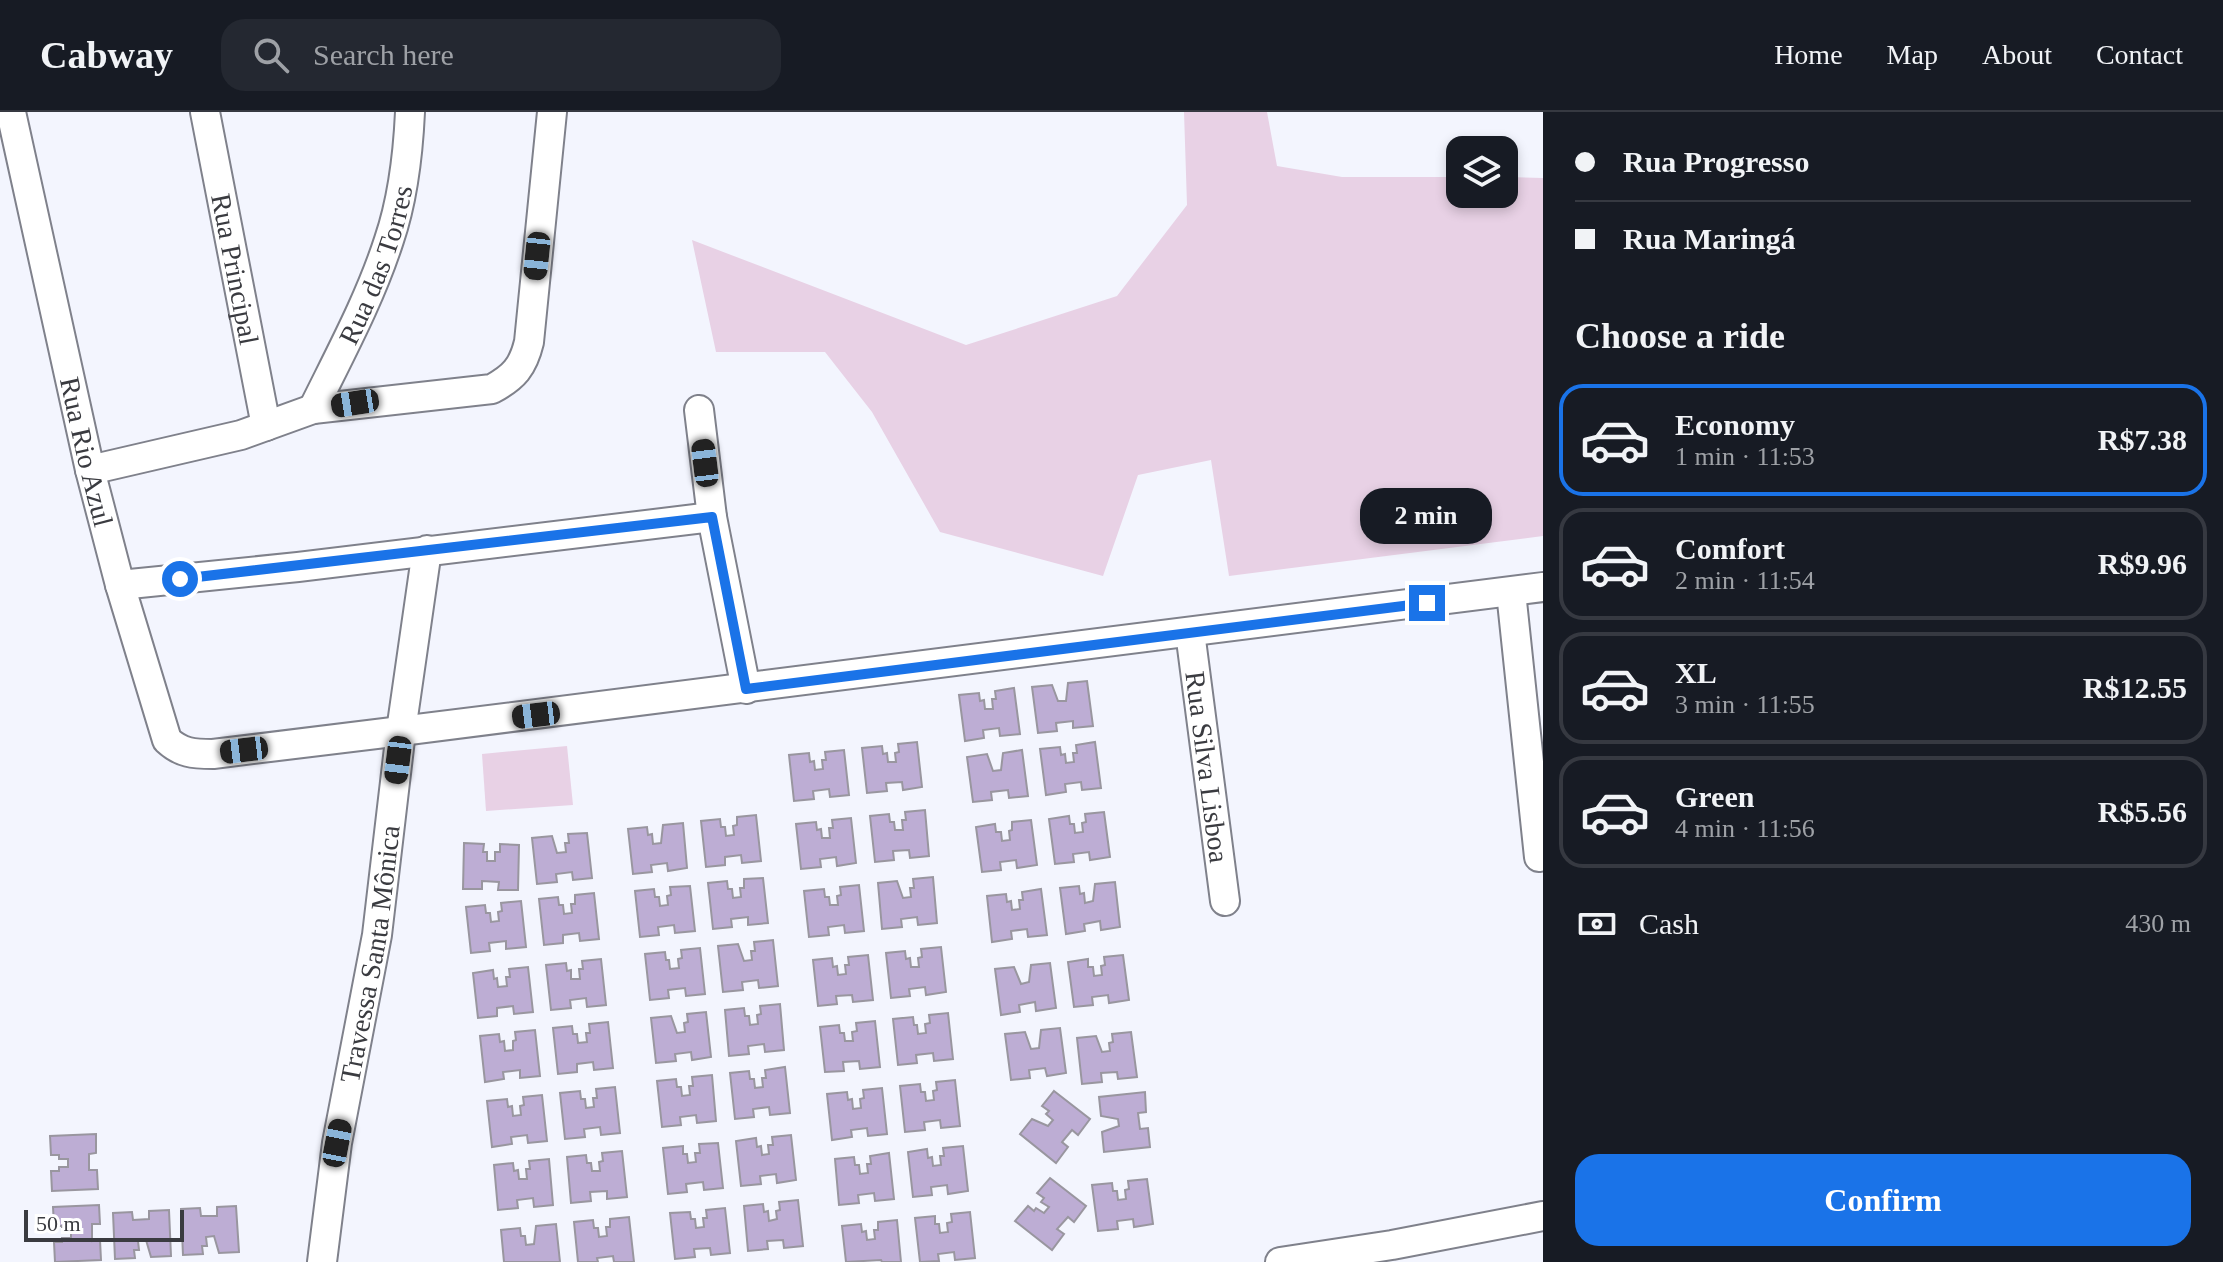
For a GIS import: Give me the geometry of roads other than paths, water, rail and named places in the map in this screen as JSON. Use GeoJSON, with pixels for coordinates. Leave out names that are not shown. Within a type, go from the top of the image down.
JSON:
{"type":"FeatureCollection","features":[{"type":"Feature","properties":{"kind":"street","name":"Rua Rio Azul"},"geometry":{"type":"LineString","coordinates":[[11,112],[90,470],[120,585],[167,740],[178,750],[213,754],[1543,587]]}},
{"type":"Feature","properties":{"kind":"street","name":"Rua Principal"},"geometry":{"type":"LineString","coordinates":[[205,112],[266,426]]}},
{"type":"Feature","properties":{"kind":"street","name":"Rua das Torres"},"geometry":{"type":"LineString","coordinates":[[313,409],[373,285],[391,237],[407,162],[410,112]]}},
{"type":"Feature","properties":{"kind":"street"},"geometry":{"type":"LineString","coordinates":[[90,470],[241,435],[313,409],[492,389],[519,371],[529,342],[552,112]]}},
{"type":"Feature","properties":{"kind":"street"},"geometry":{"type":"LineString","coordinates":[[699,410],[712,517],[746,689]]}},
{"type":"Feature","properties":{"kind":"street"},"geometry":{"type":"LineString","coordinates":[[120,585],[298,567],[712,517]]}},
{"type":"Feature","properties":{"kind":"street","name":"Travessa Santa Mônica"},"geometry":{"type":"LineString","coordinates":[[322,1262],[337,1143],[377,935],[401,731],[427,550]]}},
{"type":"Feature","properties":{"kind":"street"},"geometry":{"type":"LineString","coordinates":[[1511,592],[1539,857]]}},
{"type":"Feature","properties":{"kind":"street","name":"Rua Silva Lisboa"},"geometry":{"type":"LineString","coordinates":[[1190,632],[1225,901]]}},
{"type":"Feature","properties":{"kind":"street"},"geometry":{"type":"LineString","coordinates":[[1280,1262],[1392,1245],[1543,1216]]}}]}
